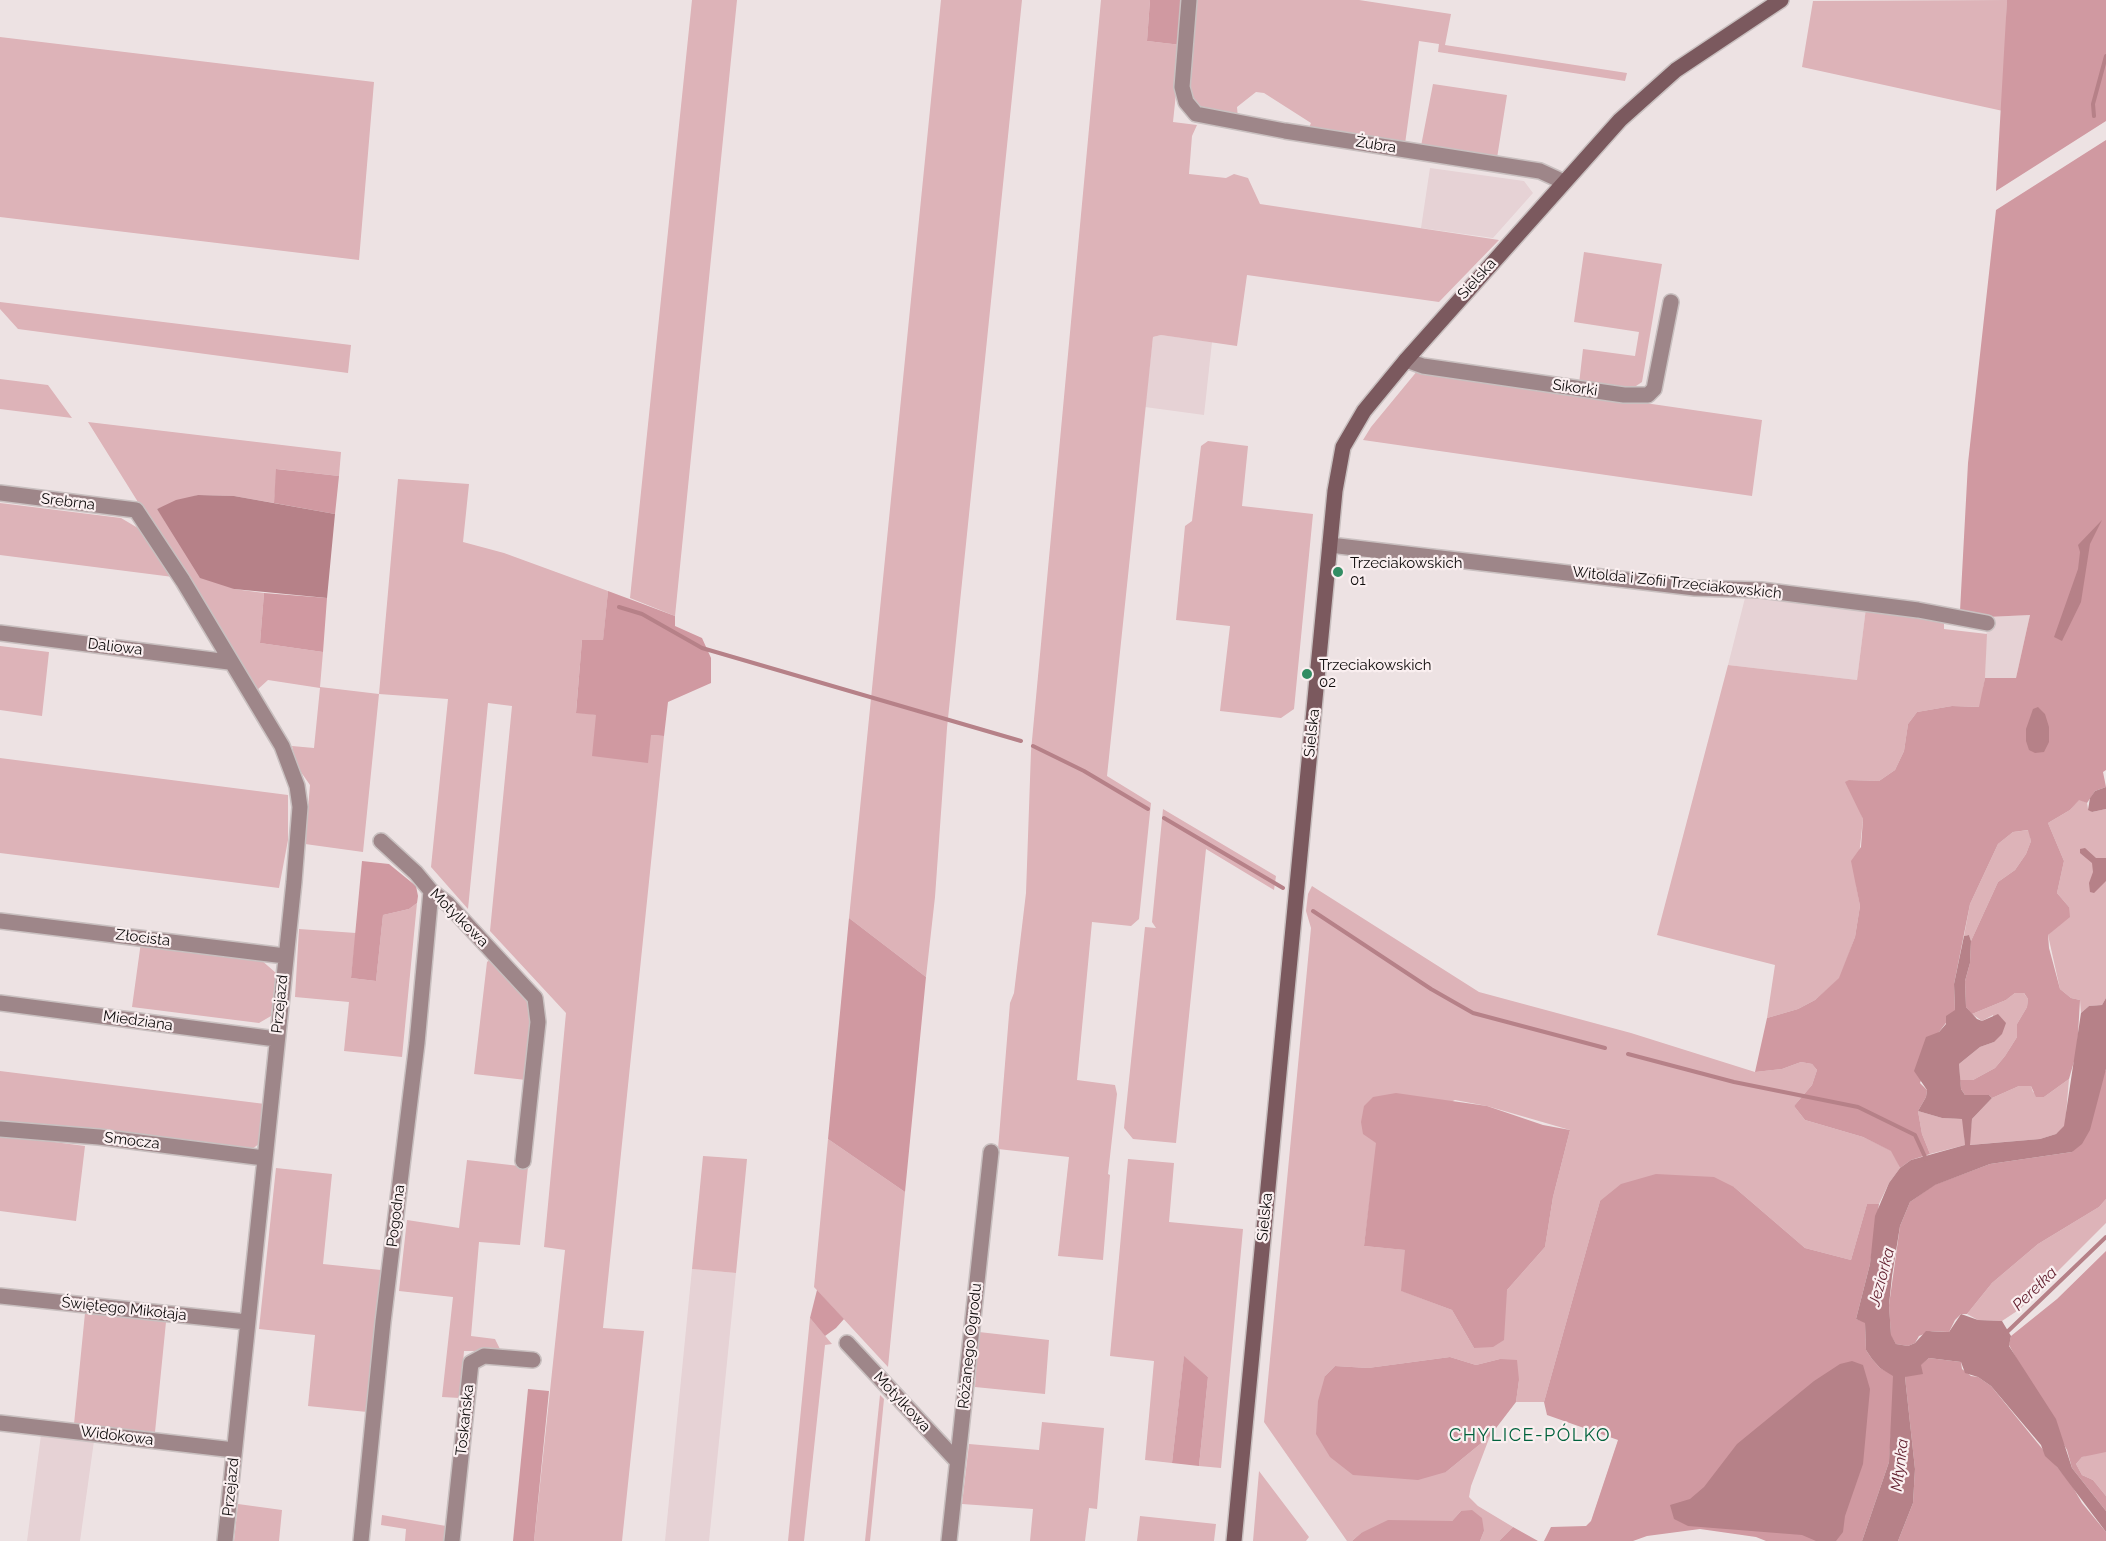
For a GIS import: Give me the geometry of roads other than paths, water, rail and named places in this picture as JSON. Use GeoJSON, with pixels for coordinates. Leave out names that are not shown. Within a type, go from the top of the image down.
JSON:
{"type":"FeatureCollection","features":[{"type":"Feature","properties":{"kind":"street","name":"Żubra"},"geometry":{"type":"LineString","coordinates":[[1189,0],[1182,87],[1190,107],[1203,117],[1540,171],[1564,182]]}},
{"type":"Feature","properties":{"kind":"street","name":"Sielska"},"geometry":{"type":"LineString","coordinates":[[1234,1541],[1338,462],[1345,440],[1364,411],[1406,360],[1620,120],[1655,86],[1780,0]]}},
{"type":"Feature","properties":{"kind":"street","name":"Sikorki"},"geometry":{"type":"LineString","coordinates":[[1406,360],[1435,368],[1624,395],[1648,395],[1654,389],[1671,302]]}},
{"type":"Feature","properties":{"kind":"street","name":"Srebrna"},"geometry":{"type":"LineString","coordinates":[[0,494],[136,510]]}},
{"type":"Feature","properties":{"kind":"street","name":"Przejazd"},"geometry":{"type":"LineString","coordinates":[[136,510],[183,581],[229,662],[282,746],[297,786],[300,807],[225,1541]]}},
{"type":"Feature","properties":{"kind":"street","name":"Witolda i Zofii Trzeciakowskich"},"geometry":{"type":"LineString","coordinates":[[1330,545],[1695,588],[1761,590],[1918,610],[1987,623]]}},
{"type":"Feature","properties":{"kind":"street","name":"Daliowa"},"geometry":{"type":"LineString","coordinates":[[0,633],[229,662]]}},
{"type":"Feature","properties":{"kind":"street","name":"Motylkowa"},"geometry":{"type":"LineString","coordinates":[[381,841],[416,873],[431,891],[448,904],[535,998],[538,1022],[523,1161]]}},
{"type":"Feature","properties":{"kind":"street","name":"Pogodna"},"geometry":{"type":"LineString","coordinates":[[361,1541],[383,1322],[417,1042],[431,891]]}},
{"type":"Feature","properties":{"kind":"street","name":"Złocista"},"geometry":{"type":"LineString","coordinates":[[0,921],[285,956]]}},
{"type":"Feature","properties":{"kind":"street","name":"Miedziana"},"geometry":{"type":"LineString","coordinates":[[0,1003],[276,1039]]}},
{"type":"Feature","properties":{"kind":"street","name":"Smocza"},"geometry":{"type":"LineString","coordinates":[[0,1129],[99,1137],[264,1158]]}},
{"type":"Feature","properties":{"kind":"street","name":"Różanego Ogrodu"},"geometry":{"type":"LineString","coordinates":[[949,1541],[992,1152]]}},
{"type":"Feature","properties":{"kind":"street","name":"Świętego Mikołaja"},"geometry":{"type":"LineString","coordinates":[[0,1296],[247,1322]]}},
{"type":"Feature","properties":{"kind":"street","name":"Motylkowa"},"geometry":{"type":"LineString","coordinates":[[847,1343],[957,1461]]}},
{"type":"Feature","properties":{"kind":"street","name":"Toskańska"},"geometry":{"type":"LineString","coordinates":[[452,1541],[471,1363],[484,1356],[533,1360]]}},
{"type":"Feature","properties":{"kind":"street","name":"Widokowa"},"geometry":{"type":"LineString","coordinates":[[0,1423],[234,1450]]}},
{"type":"Feature","properties":{"kind":"water"},"geometry":{"type":"Polygon","coordinates":[[[198,495],[234,496],[335,514],[327,598],[234,589],[200,578],[157,509],[176,500],[198,495]]]}},
{"type":"Feature","properties":{"kind":"water"},"geometry":{"type":"Polygon","coordinates":[[[2102,520],[2090,544],[2081,602],[2062,641],[2054,637],[2078,569],[2080,552],[2078,545],[2102,520]]]}},
{"type":"Feature","properties":{"kind":"water"},"geometry":{"type":"Polygon","coordinates":[[[2038,707],[2045,714],[2049,727],[2049,742],[2044,752],[2035,753],[2029,750],[2026,729],[2033,709],[2038,707]]]}},
{"type":"Feature","properties":{"kind":"water"},"geometry":{"type":"Polygon","coordinates":[[[2106,787],[2106,809],[2092,812],[2088,810],[2090,798],[2095,791],[2106,787]]]}},
{"type":"Feature","properties":{"kind":"water"},"geometry":{"type":"Polygon","coordinates":[[[2085,848],[2096,858],[2106,858],[2106,881],[2094,893],[2090,892],[2089,883],[2093,872],[2092,863],[2080,853],[2080,849],[2085,848]]]}},
{"type":"Feature","properties":{"kind":"water"},"geometry":{"type":"Polygon","coordinates":[[[1969,935],[1971,941],[1970,963],[1965,981],[1966,1007],[1982,1021],[1998,1014],[2006,1023],[2002,1034],[1994,1042],[1980,1047],[1959,1064],[1961,1089],[1965,1095],[1989,1095],[1992,1098],[1972,1119],[1970,1145],[2040,1139],[2056,1134],[2064,1126],[2081,1013],[2089,1006],[2102,1005],[2106,998],[2106,1069],[2090,1130],[2082,1144],[2072,1152],[1990,1164],[1935,1185],[1910,1202],[1900,1226],[1892,1276],[1889,1305],[1891,1335],[1896,1344],[1908,1346],[1915,1343],[1926,1331],[1949,1332],[1961,1314],[1978,1320],[2002,1321],[2011,1336],[2009,1346],[2056,1419],[2072,1468],[2106,1511],[2106,1532],[2057,1467],[2045,1456],[2041,1445],[1991,1386],[1978,1377],[1965,1373],[1961,1362],[1929,1358],[1921,1365],[1923,1374],[1905,1377],[1915,1469],[1913,1503],[1898,1541],[1862,1541],[1889,1462],[1893,1376],[1880,1368],[1866,1350],[1865,1323],[1856,1319],[1870,1264],[1875,1216],[1889,1183],[1900,1168],[1911,1160],[1965,1145],[1962,1119],[1942,1118],[1918,1111],[1926,1097],[1927,1090],[1914,1071],[1926,1037],[1939,1032],[1946,1024],[1946,1016],[1955,1010],[1954,984],[1964,936],[1969,935]]]}},
{"type":"Feature","properties":{"kind":"water"},"geometry":{"type":"Polygon","coordinates":[[[1852,1361],[1863,1365],[1870,1389],[1863,1464],[1845,1516],[1843,1532],[1836,1541],[1816,1541],[1802,1535],[1688,1526],[1674,1519],[1670,1505],[1690,1499],[1704,1487],[1737,1444],[1814,1381],[1840,1364],[1852,1361]]]}},
{"type":"Feature","properties":{"kind":"waterway"},"geometry":{"type":"LineString","coordinates":[[2094,116],[2093,104],[2106,56]]}},
{"type":"Feature","properties":{"kind":"waterway"},"geometry":{"type":"LineString","coordinates":[[619,607],[642,614],[702,648],[1021,741]]}},
{"type":"Feature","properties":{"kind":"waterway"},"geometry":{"type":"LineString","coordinates":[[1033,746],[1084,771],[1148,809]]}},
{"type":"Feature","properties":{"kind":"waterway"},"geometry":{"type":"LineString","coordinates":[[1164,818],[1283,888]]}},
{"type":"Feature","properties":{"kind":"waterway"},"geometry":{"type":"LineString","coordinates":[[1313,911],[1431,989],[1473,1013],[1605,1048]]}},
{"type":"Feature","properties":{"kind":"waterway"},"geometry":{"type":"LineString","coordinates":[[1628,1054],[1734,1082],[1858,1107],[1915,1135],[1926,1159]]}},
{"type":"Feature","properties":{"kind":"waterway","name":"Perełka"},"geometry":{"type":"LineString","coordinates":[[2005,1334],[2106,1237]]}},
{"type":"Feature","properties":{"kind":"place","name":"Trzeciakowskich 01"},"geometry":{"type":"Point","coordinates":[1338,572]}},
{"type":"Feature","properties":{"kind":"place","name":"Trzeciakowskich 02"},"geometry":{"type":"Point","coordinates":[1307,674]}},
{"type":"Feature","properties":{"kind":"district","name":"CHYLICE-PÓLKO"},"geometry":{"type":"Point","coordinates":[1530,1436]}},
{"type":"Feature","properties":{"kind":"water label","name":"Jeziorka"},"geometry":{"type":"Point","coordinates":[1882,1277]}},
{"type":"Feature","properties":{"kind":"water label","name":"Młynka"},"geometry":{"type":"Point","coordinates":[1900,1465]}}]}
